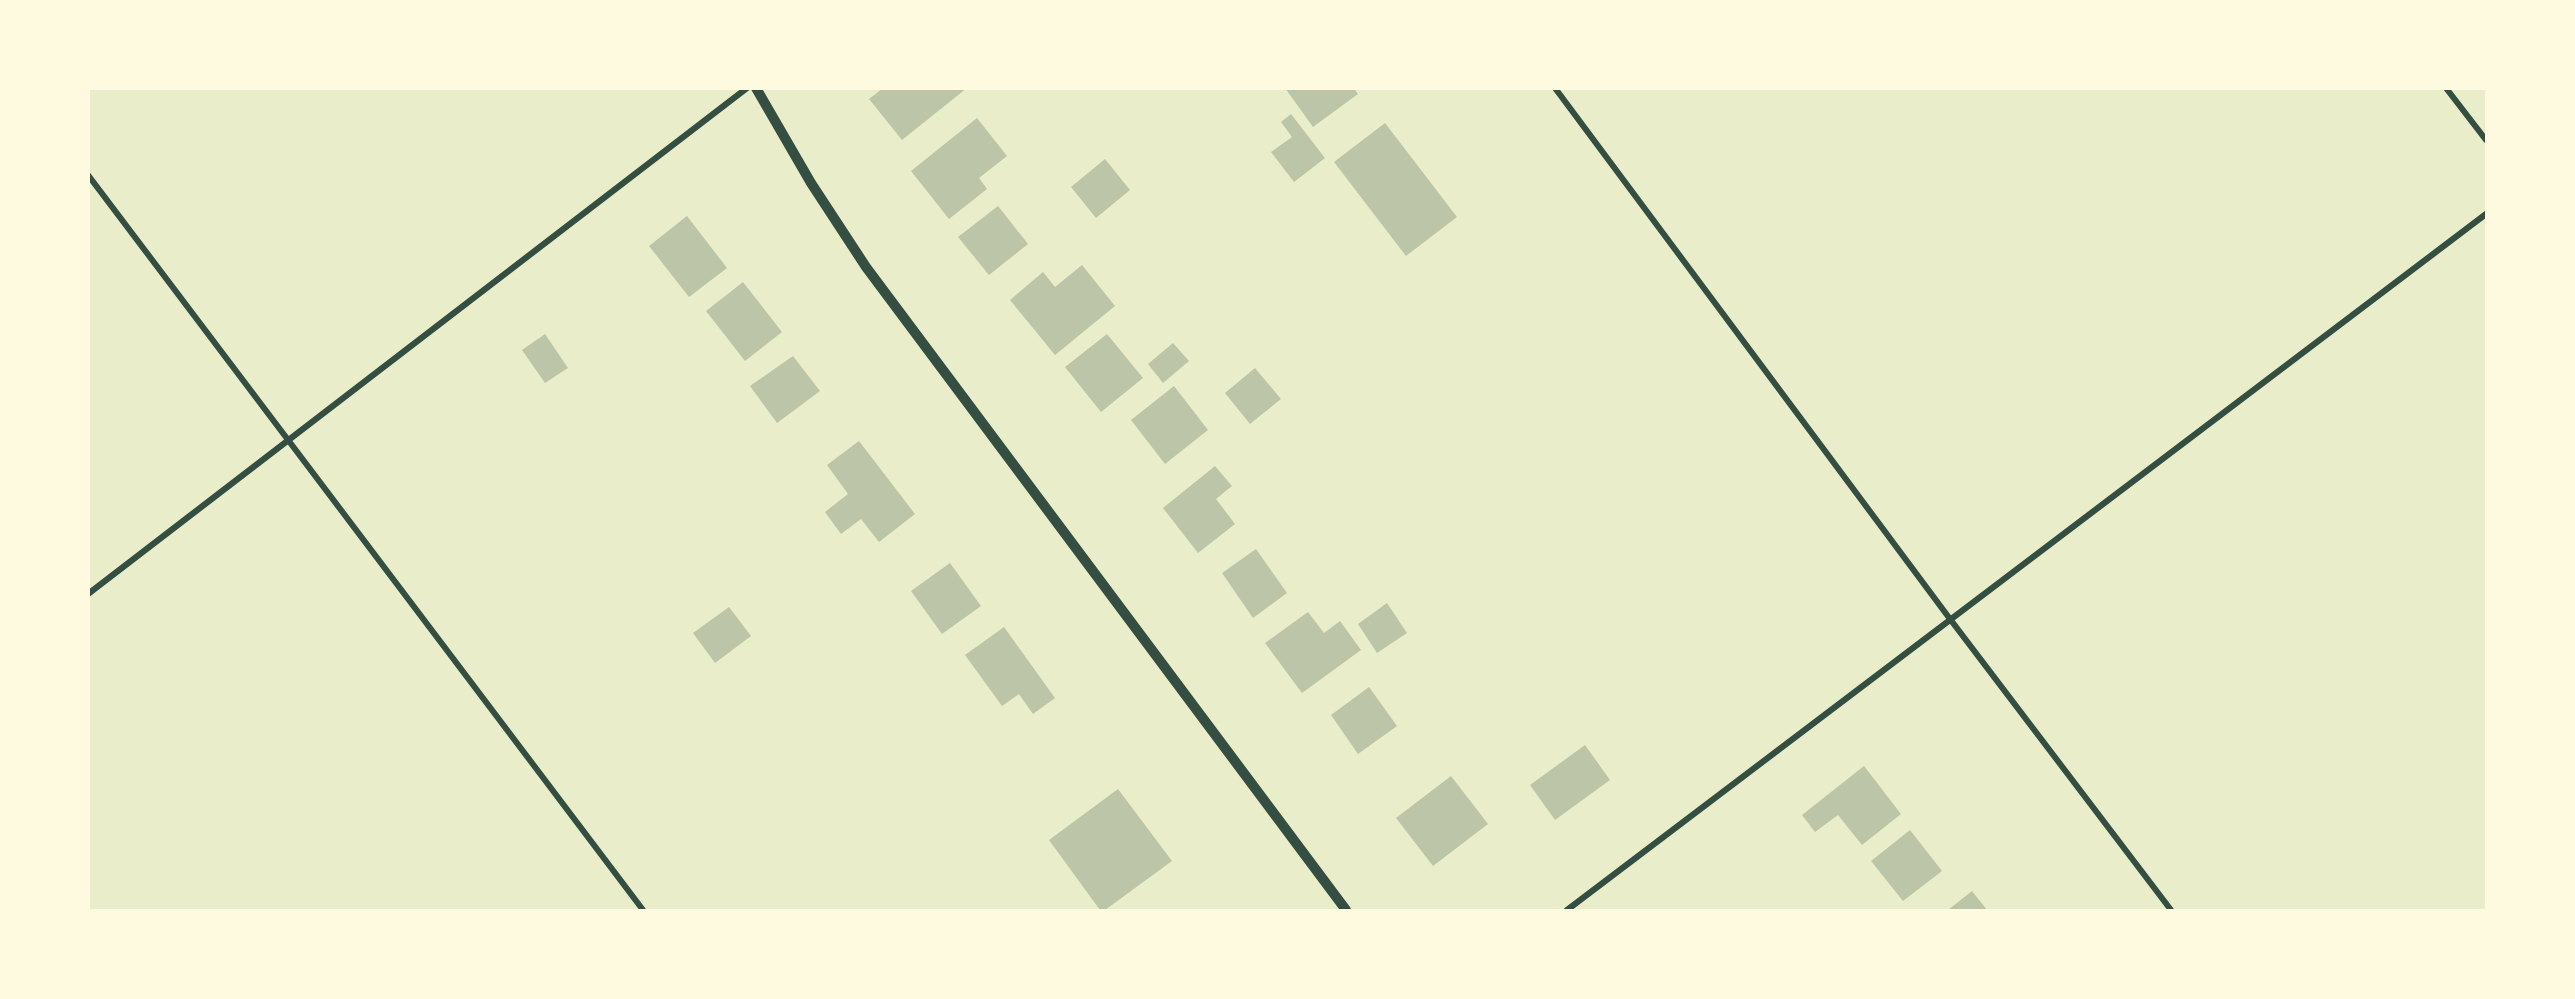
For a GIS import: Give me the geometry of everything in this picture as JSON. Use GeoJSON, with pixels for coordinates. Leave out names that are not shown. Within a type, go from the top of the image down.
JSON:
{"type":"FeatureCollection","features":[{"type":"Feature","properties":{"kind":"street"},"geometry":{"type":"LineString","coordinates":[[88,594],[747,88]]}},
{"type":"Feature","properties":{"kind":"street"},"geometry":{"type":"LineString","coordinates":[[756,88],[805,173],[866,267],[1346,910]]}},
{"type":"Feature","properties":{"kind":"street"},"geometry":{"type":"LineString","coordinates":[[1555,88],[1950,619],[2171,910]]}},
{"type":"Feature","properties":{"kind":"street"},"geometry":{"type":"LineString","coordinates":[[2446,88],[2487,140]]}},
{"type":"Feature","properties":{"kind":"street"},"geometry":{"type":"LineString","coordinates":[[88,175],[643,910]]}},
{"type":"Feature","properties":{"kind":"street"},"geometry":{"type":"LineString","coordinates":[[1567,910],[2487,214]]}},
{"type":"Feature","properties":{"kind":"building"},"geometry":{"type":"Polygon","coordinates":[[[883,88],[967,88],[902,140],[869,99],[883,88]]]}},
{"type":"Feature","properties":{"kind":"building"},"geometry":{"type":"Polygon","coordinates":[[[1285,88],[1354,88],[1358,94],[1313,127],[1285,88]]]}},
{"type":"Feature","properties":{"kind":"building"},"geometry":{"type":"Polygon","coordinates":[[[1291,114],[1325,158],[1294,182],[1271,152],[1292,137],[1281,122],[1291,114]]]}},
{"type":"Feature","properties":{"kind":"building"},"geometry":{"type":"Polygon","coordinates":[[[977,118],[1007,156],[979,178],[987,189],[949,219],[911,171],[977,118]]]}},
{"type":"Feature","properties":{"kind":"building"},"geometry":{"type":"Polygon","coordinates":[[[1385,123],[1457,217],[1406,256],[1334,162],[1385,123]]]}},
{"type":"Feature","properties":{"kind":"building"},"geometry":{"type":"Polygon","coordinates":[[[1105,159],[1130,190],[1096,218],[1071,187],[1105,159]]]}},
{"type":"Feature","properties":{"kind":"building"},"geometry":{"type":"Polygon","coordinates":[[[998,206],[1028,244],[989,275],[958,237],[998,206]]]}},
{"type":"Feature","properties":{"kind":"building"},"geometry":{"type":"Polygon","coordinates":[[[687,216],[727,268],[689,297],[649,246],[687,216]]]}},
{"type":"Feature","properties":{"kind":"building"},"geometry":{"type":"Polygon","coordinates":[[[1082,265],[1115,306],[1055,355],[1010,300],[1043,272],[1055,287],[1082,265]]]}},
{"type":"Feature","properties":{"kind":"building"},"geometry":{"type":"Polygon","coordinates":[[[743,282],[782,332],[745,361],[706,311],[743,282]]]}},
{"type":"Feature","properties":{"kind":"building"},"geometry":{"type":"Polygon","coordinates":[[[545,334],[568,368],[545,383],[522,350],[545,334]]]}},
{"type":"Feature","properties":{"kind":"building"},"geometry":{"type":"Polygon","coordinates":[[[1107,334],[1143,378],[1101,412],[1065,367],[1107,334]]]}},
{"type":"Feature","properties":{"kind":"building"},"geometry":{"type":"Polygon","coordinates":[[[1173,343],[1189,361],[1163,383],[1148,364],[1173,343]]]}},
{"type":"Feature","properties":{"kind":"building"},"geometry":{"type":"Polygon","coordinates":[[[793,356],[820,391],[777,423],[750,386],[793,356]]]}},
{"type":"Feature","properties":{"kind":"building"},"geometry":{"type":"Polygon","coordinates":[[[1255,368],[1281,399],[1250,424],[1225,393],[1255,368]]]}},
{"type":"Feature","properties":{"kind":"building"},"geometry":{"type":"Polygon","coordinates":[[[1174,386],[1208,430],[1165,464],[1131,420],[1174,386]]]}},
{"type":"Feature","properties":{"kind":"building"},"geometry":{"type":"Polygon","coordinates":[[[859,441],[915,514],[879,542],[861,519],[841,534],[825,512],[848,494],[827,465],[859,441]]]}},
{"type":"Feature","properties":{"kind":"building"},"geometry":{"type":"Polygon","coordinates":[[[1215,466],[1232,486],[1216,499],[1235,524],[1198,553],[1163,508],[1215,466]]]}},
{"type":"Feature","properties":{"kind":"building"},"geometry":{"type":"Polygon","coordinates":[[[1256,549],[1287,593],[1253,618],[1222,573],[1256,549]]]}},
{"type":"Feature","properties":{"kind":"building"},"geometry":{"type":"Polygon","coordinates":[[[950,563],[981,606],[942,634],[911,591],[950,563]]]}},
{"type":"Feature","properties":{"kind":"building"},"geometry":{"type":"Polygon","coordinates":[[[1387,603],[1407,633],[1377,653],[1358,624],[1387,603]]]}},
{"type":"Feature","properties":{"kind":"building"},"geometry":{"type":"Polygon","coordinates":[[[729,607],[751,636],[715,663],[693,633],[729,607]]]}},
{"type":"Feature","properties":{"kind":"building"},"geometry":{"type":"Polygon","coordinates":[[[1308,612],[1324,633],[1340,621],[1361,650],[1302,693],[1265,643],[1308,612]]]}},
{"type":"Feature","properties":{"kind":"building"},"geometry":{"type":"Polygon","coordinates":[[[1004,627],[1055,698],[1033,714],[1019,694],[1002,706],[965,655],[1004,627]]]}},
{"type":"Feature","properties":{"kind":"building"},"geometry":{"type":"Polygon","coordinates":[[[1369,687],[1397,726],[1358,754],[1331,715],[1369,687]]]}},
{"type":"Feature","properties":{"kind":"building"},"geometry":{"type":"Polygon","coordinates":[[[1585,745],[1610,780],[1555,820],[1530,785],[1585,745]]]}},
{"type":"Feature","properties":{"kind":"building"},"geometry":{"type":"Polygon","coordinates":[[[1864,766],[1901,814],[1862,845],[1838,815],[1815,832],[1802,815],[1864,766]]]}},
{"type":"Feature","properties":{"kind":"building"},"geometry":{"type":"Polygon","coordinates":[[[1451,776],[1488,824],[1433,866],[1396,818],[1451,776]]]}},
{"type":"Feature","properties":{"kind":"building"},"geometry":{"type":"Polygon","coordinates":[[[1118,789],[1172,861],[1105,910],[1100,910],[1049,840],[1118,789]]]}},
{"type":"Feature","properties":{"kind":"building"},"geometry":{"type":"Polygon","coordinates":[[[1910,830],[1942,871],[1903,901],[1871,861],[1910,830]]]}},
{"type":"Feature","properties":{"kind":"building"},"geometry":{"type":"Polygon","coordinates":[[[1972,891],[1987,910],[1948,910],[1972,891]]]}}]}
